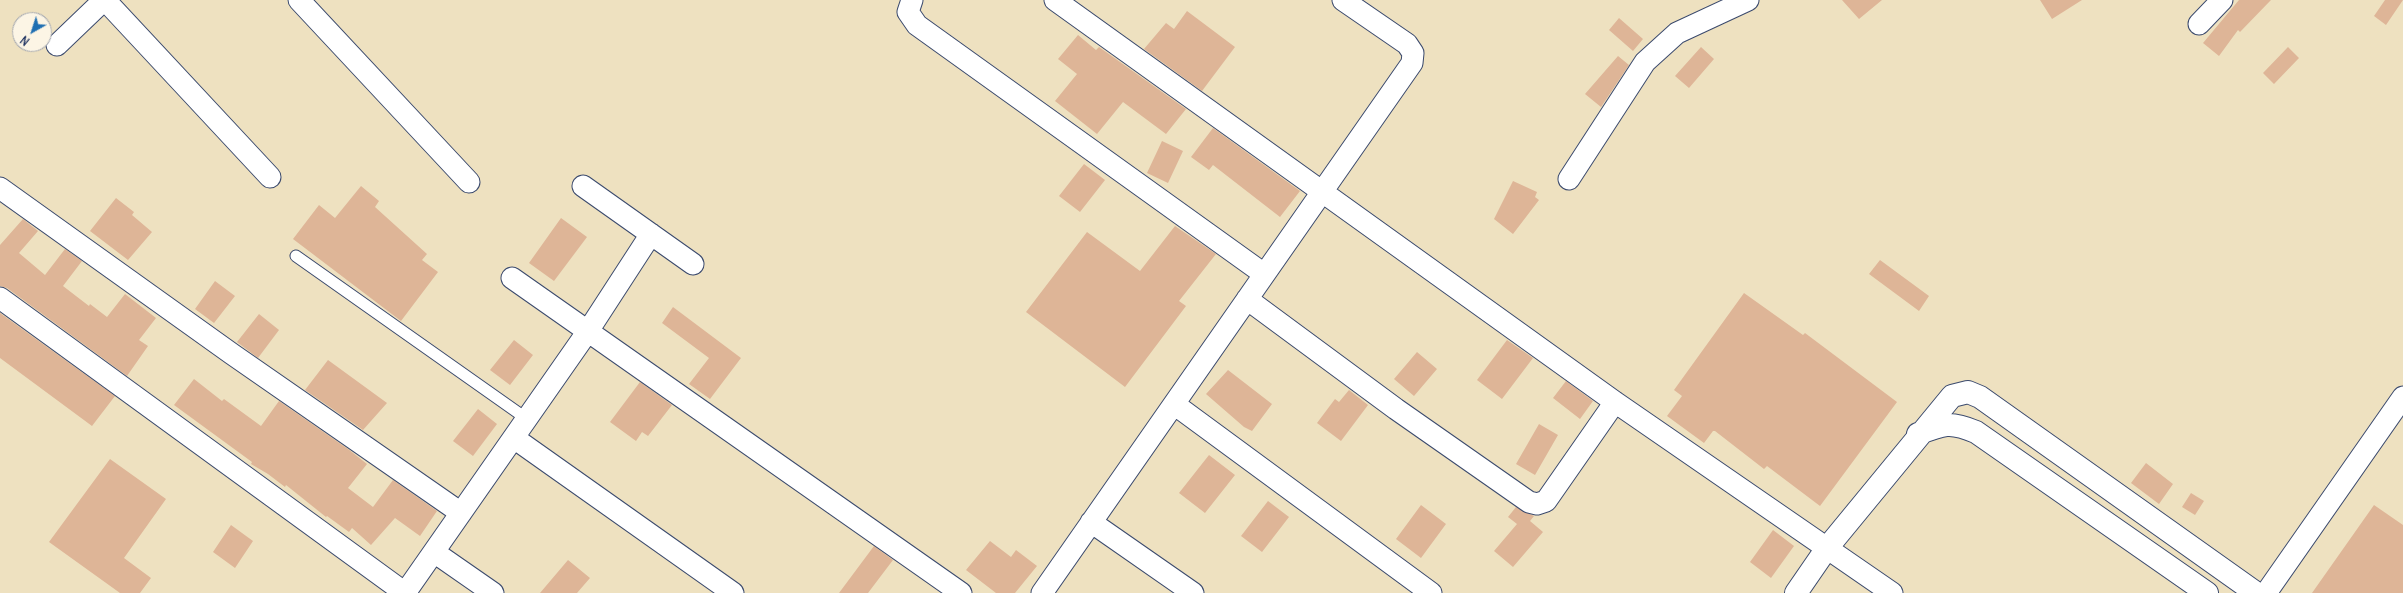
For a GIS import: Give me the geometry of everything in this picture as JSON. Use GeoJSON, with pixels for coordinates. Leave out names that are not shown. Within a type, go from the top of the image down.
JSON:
{"type":"FeatureCollection","features":[{"type":"Feature","properties":{"kind":"street"},"geometry":{"type":"LineString","coordinates":[[57,45],[104,0],[270,177]]}},
{"type":"Feature","properties":{"kind":"street"},"geometry":{"type":"LineString","coordinates":[[299,0],[469,182]]}},
{"type":"Feature","properties":{"kind":"street"},"geometry":{"type":"LineString","coordinates":[[912,0],[908,12],[917,25],[1264,274]]}},
{"type":"Feature","properties":{"kind":"street"},"geometry":{"type":"LineString","coordinates":[[1055,0],[1615,402],[1892,593]]}},
{"type":"Feature","properties":{"kind":"street"},"geometry":{"type":"LineString","coordinates":[[1042,593],[1412,63],[1413,53],[1407,44],[1343,0]]}},
{"type":"Feature","properties":{"kind":"street"},"geometry":{"type":"LineString","coordinates":[[1569,178],[1645,62],[1677,33],[1748,0]]}},
{"type":"Feature","properties":{"kind":"street"},"geometry":{"type":"LineString","coordinates":[[2198,24],[2222,0]]}},
{"type":"Feature","properties":{"kind":"street"},"geometry":{"type":"LineString","coordinates":[[583,186],[693,264]]}},
{"type":"Feature","properties":{"kind":"street"},"geometry":{"type":"LineString","coordinates":[[0,188],[239,358],[462,513]]}},
{"type":"Feature","properties":{"kind":"street"},"geometry":{"type":"LineString","coordinates":[[0,298],[405,593],[588,331],[651,234]]}},
{"type":"Feature","properties":{"kind":"street"},"geometry":{"type":"LineString","coordinates":[[512,278],[961,593]]}},
{"type":"Feature","properties":{"kind":"street"},"geometry":{"type":"LineString","coordinates":[[1247,298],[1396,409],[1529,502],[1537,504],[1546,501],[1615,402]]}},
{"type":"Feature","properties":{"kind":"street"},"geometry":{"type":"LineString","coordinates":[[1796,593],[1827,548],[1918,434],[1952,396],[1968,392],[1980,397],[2256,593]]}},
{"type":"Feature","properties":{"kind":"street"},"geometry":{"type":"LineString","coordinates":[[2266,593],[2403,398]]}},
{"type":"Feature","properties":{"kind":"street"},"geometry":{"type":"LineString","coordinates":[[1174,404],[1431,593]]}},
{"type":"Feature","properties":{"kind":"street"},"geometry":{"type":"LineString","coordinates":[[1918,434],[1942,424],[1963,427],[1976,432],[2207,593]]}},
{"type":"Feature","properties":{"kind":"street"},"geometry":{"type":"LineString","coordinates":[[514,438],[733,593]]}},
{"type":"Feature","properties":{"kind":"street"},"geometry":{"type":"LineString","coordinates":[[1091,522],[1193,593]]}},
{"type":"Feature","properties":{"kind":"street"},"geometry":{"type":"LineString","coordinates":[[434,552],[493,593]]}},
{"type":"Feature","properties":{"kind":"lane"},"geometry":{"type":"LineString","coordinates":[[296,256],[527,419]]}},
{"type":"Feature","properties":{"kind":"building"},"geometry":{"type":"Polygon","coordinates":[[[1842,0],[1882,0],[1859,19],[1842,0]]]}},
{"type":"Feature","properties":{"kind":"building"},"geometry":{"type":"Polygon","coordinates":[[[2040,0],[2082,0],[2052,19],[2040,0]]]}},
{"type":"Feature","properties":{"kind":"building"},"geometry":{"type":"Polygon","coordinates":[[[2239,0],[2271,0],[2240,32],[2238,30],[2219,56],[2203,43],[2239,0]]]}},
{"type":"Feature","properties":{"kind":"building"},"geometry":{"type":"Polygon","coordinates":[[[2385,0],[2403,0],[2386,25],[2374,16],[2385,0]]]}},
{"type":"Feature","properties":{"kind":"building"},"geometry":{"type":"Polygon","coordinates":[[[1187,11],[1235,47],[1202,91],[1144,49],[1166,23],[1174,29],[1187,11]]]}},
{"type":"Feature","properties":{"kind":"building"},"geometry":{"type":"Polygon","coordinates":[[[1619,18],[1643,39],[1633,51],[1609,30],[1619,18]]]}},
{"type":"Feature","properties":{"kind":"building"},"geometry":{"type":"Polygon","coordinates":[[[1078,35],[1096,50],[1099,47],[1186,109],[1166,134],[1123,102],[1097,134],[1055,101],[1077,74],[1058,59],[1078,35]]]}},
{"type":"Feature","properties":{"kind":"building"},"geometry":{"type":"Polygon","coordinates":[[[1701,47],[1714,59],[1689,88],[1675,76],[1701,47]]]}},
{"type":"Feature","properties":{"kind":"building"},"geometry":{"type":"Polygon","coordinates":[[[2288,47],[2299,58],[2274,84],[2263,73],[2288,47]]]}},
{"type":"Feature","properties":{"kind":"building"},"geometry":{"type":"Polygon","coordinates":[[[1618,56],[1629,65],[1601,107],[1585,94],[1618,56]]]}},
{"type":"Feature","properties":{"kind":"building"},"geometry":{"type":"Polygon","coordinates":[[[1213,128],[1300,191],[1280,217],[1213,165],[1209,170],[1191,157],[1213,128]]]}},
{"type":"Feature","properties":{"kind":"building"},"geometry":{"type":"Polygon","coordinates":[[[1162,141],[1183,151],[1168,183],[1147,173],[1162,141]]]}},
{"type":"Feature","properties":{"kind":"building"},"geometry":{"type":"Polygon","coordinates":[[[1084,164],[1105,180],[1080,212],[1059,196],[1084,164]]]}},
{"type":"Feature","properties":{"kind":"building"},"geometry":{"type":"Polygon","coordinates":[[[1513,181],[1537,192],[1535,197],[1539,200],[1513,234],[1494,219],[1513,181]]]}},
{"type":"Feature","properties":{"kind":"building"},"geometry":{"type":"Polygon","coordinates":[[[361,186],[379,201],[375,207],[427,254],[422,260],[438,272],[401,321],[293,239],[319,205],[335,218],[361,186]]]}},
{"type":"Feature","properties":{"kind":"building"},"geometry":{"type":"Polygon","coordinates":[[[116,198],[134,212],[132,215],[152,232],[128,260],[90,231],[116,198]]]}},
{"type":"Feature","properties":{"kind":"building"},"geometry":{"type":"Polygon","coordinates":[[[561,218],[587,237],[554,281],[529,263],[561,218]]]}},
{"type":"Feature","properties":{"kind":"building"},"geometry":{"type":"Polygon","coordinates":[[[23,219],[38,231],[19,253],[45,275],[65,249],[82,261],[63,286],[89,306],[90,304],[107,317],[125,294],[156,318],[139,340],[148,346],[127,376],[7,288],[0,286],[0,245],[23,219]]]}},
{"type":"Feature","properties":{"kind":"building"},"geometry":{"type":"Polygon","coordinates":[[[1175,226],[1216,254],[1179,301],[1186,306],[1125,387],[1026,312],[1087,232],[1140,271],[1175,226]]]}},
{"type":"Feature","properties":{"kind":"building"},"geometry":{"type":"Polygon","coordinates":[[[1880,260],[1929,296],[1919,311],[1869,274],[1880,260]]]}},
{"type":"Feature","properties":{"kind":"building"},"geometry":{"type":"Polygon","coordinates":[[[215,281],[235,296],[214,323],[195,309],[215,281]]]}},
{"type":"Feature","properties":{"kind":"building"},"geometry":{"type":"Polygon","coordinates":[[[1744,293],[1803,335],[1805,333],[1897,402],[1820,506],[1767,466],[1764,469],[1715,431],[1713,431],[1704,443],[1667,416],[1682,396],[1674,390],[1744,293]]]}},
{"type":"Feature","properties":{"kind":"building"},"geometry":{"type":"Polygon","coordinates":[[[673,307],[741,358],[710,399],[689,384],[709,358],[662,323],[673,307]]]}},
{"type":"Feature","properties":{"kind":"building"},"geometry":{"type":"Polygon","coordinates":[[[0,313],[115,396],[92,426],[0,358],[0,313]]]}},
{"type":"Feature","properties":{"kind":"building"},"geometry":{"type":"Polygon","coordinates":[[[259,314],[279,330],[258,358],[237,342],[259,314]]]}},
{"type":"Feature","properties":{"kind":"building"},"geometry":{"type":"Polygon","coordinates":[[[514,340],[533,355],[510,385],[490,370],[514,340]]]}},
{"type":"Feature","properties":{"kind":"building"},"geometry":{"type":"Polygon","coordinates":[[[1507,340],[1533,358],[1502,399],[1477,380],[1507,340]]]}},
{"type":"Feature","properties":{"kind":"building"},"geometry":{"type":"Polygon","coordinates":[[[1417,352],[1437,369],[1414,396],[1394,379],[1417,352]]]}},
{"type":"Feature","properties":{"kind":"building"},"geometry":{"type":"Polygon","coordinates":[[[328,360],[387,403],[363,430],[305,390],[328,360]]]}},
{"type":"Feature","properties":{"kind":"building"},"geometry":{"type":"Polygon","coordinates":[[[1228,370],[1272,404],[1252,431],[1244,427],[1206,394],[1228,370]]]}},
{"type":"Feature","properties":{"kind":"building"},"geometry":{"type":"Polygon","coordinates":[[[194,379],[222,401],[224,399],[261,426],[279,401],[348,449],[367,464],[348,488],[373,507],[393,480],[437,511],[420,536],[395,518],[371,545],[352,528],[349,532],[327,516],[326,517],[286,485],[285,487],[268,474],[251,464],[252,462],[174,405],[194,379]]]}},
{"type":"Feature","properties":{"kind":"building"},"geometry":{"type":"Polygon","coordinates":[[[1566,381],[1593,401],[1580,419],[1553,398],[1566,381]]]}},
{"type":"Feature","properties":{"kind":"building"},"geometry":{"type":"Polygon","coordinates":[[[640,382],[672,405],[648,436],[642,432],[636,441],[610,422],[640,382]]]}},
{"type":"Feature","properties":{"kind":"building"},"geometry":{"type":"Polygon","coordinates":[[[1349,390],[1368,405],[1341,441],[1317,423],[1335,399],[1339,402],[1349,390]]]}},
{"type":"Feature","properties":{"kind":"building"},"geometry":{"type":"Polygon","coordinates":[[[478,409],[497,424],[473,456],[453,441],[478,409]]]}},
{"type":"Feature","properties":{"kind":"building"},"geometry":{"type":"Polygon","coordinates":[[[1539,424],[1558,435],[1535,475],[1516,464],[1539,424]]]}},
{"type":"Feature","properties":{"kind":"building"},"geometry":{"type":"Polygon","coordinates":[[[1209,455],[1235,475],[1205,513],[1179,493],[1209,455]]]}},
{"type":"Feature","properties":{"kind":"building"},"geometry":{"type":"Polygon","coordinates":[[[110,459],[166,499],[124,558],[151,578],[140,593],[120,593],[49,542],[110,459]]]}},
{"type":"Feature","properties":{"kind":"building"},"geometry":{"type":"Polygon","coordinates":[[[2146,463],[2173,484],[2159,504],[2131,483],[2146,463]]]}},
{"type":"Feature","properties":{"kind":"building"},"geometry":{"type":"Polygon","coordinates":[[[2191,493],[2204,501],[2195,515],[2182,507],[2191,493]]]}},
{"type":"Feature","properties":{"kind":"building"},"geometry":{"type":"Polygon","coordinates":[[[1268,501],[1289,517],[1262,552],[1241,536],[1268,501]]]}},
{"type":"Feature","properties":{"kind":"building"},"geometry":{"type":"Polygon","coordinates":[[[1421,505],[1446,524],[1421,558],[1396,539],[1421,505]]]}},
{"type":"Feature","properties":{"kind":"building"},"geometry":{"type":"Polygon","coordinates":[[[2374,505],[2403,525],[2403,593],[2312,593],[2374,505]]]}},
{"type":"Feature","properties":{"kind":"building"},"geometry":{"type":"Polygon","coordinates":[[[1516,507],[1534,516],[1530,521],[1543,532],[1513,567],[1494,551],[1517,524],[1508,517],[1516,507]]]}},
{"type":"Feature","properties":{"kind":"building"},"geometry":{"type":"Polygon","coordinates":[[[231,525],[253,541],[235,568],[213,552],[231,525]]]}},
{"type":"Feature","properties":{"kind":"building"},"geometry":{"type":"Polygon","coordinates":[[[1773,530],[1794,546],[1771,578],[1750,562],[1773,530]]]}},
{"type":"Feature","properties":{"kind":"building"},"geometry":{"type":"Polygon","coordinates":[[[990,541],[1011,557],[1016,550],[1037,566],[1015,593],[996,593],[966,570],[990,541]]]}},
{"type":"Feature","properties":{"kind":"building"},"geometry":{"type":"Polygon","coordinates":[[[874,546],[893,560],[868,593],[839,593],[874,546]]]}},
{"type":"Feature","properties":{"kind":"building"},"geometry":{"type":"Polygon","coordinates":[[[568,560],[590,578],[577,593],[540,593],[568,560]]]}}]}
